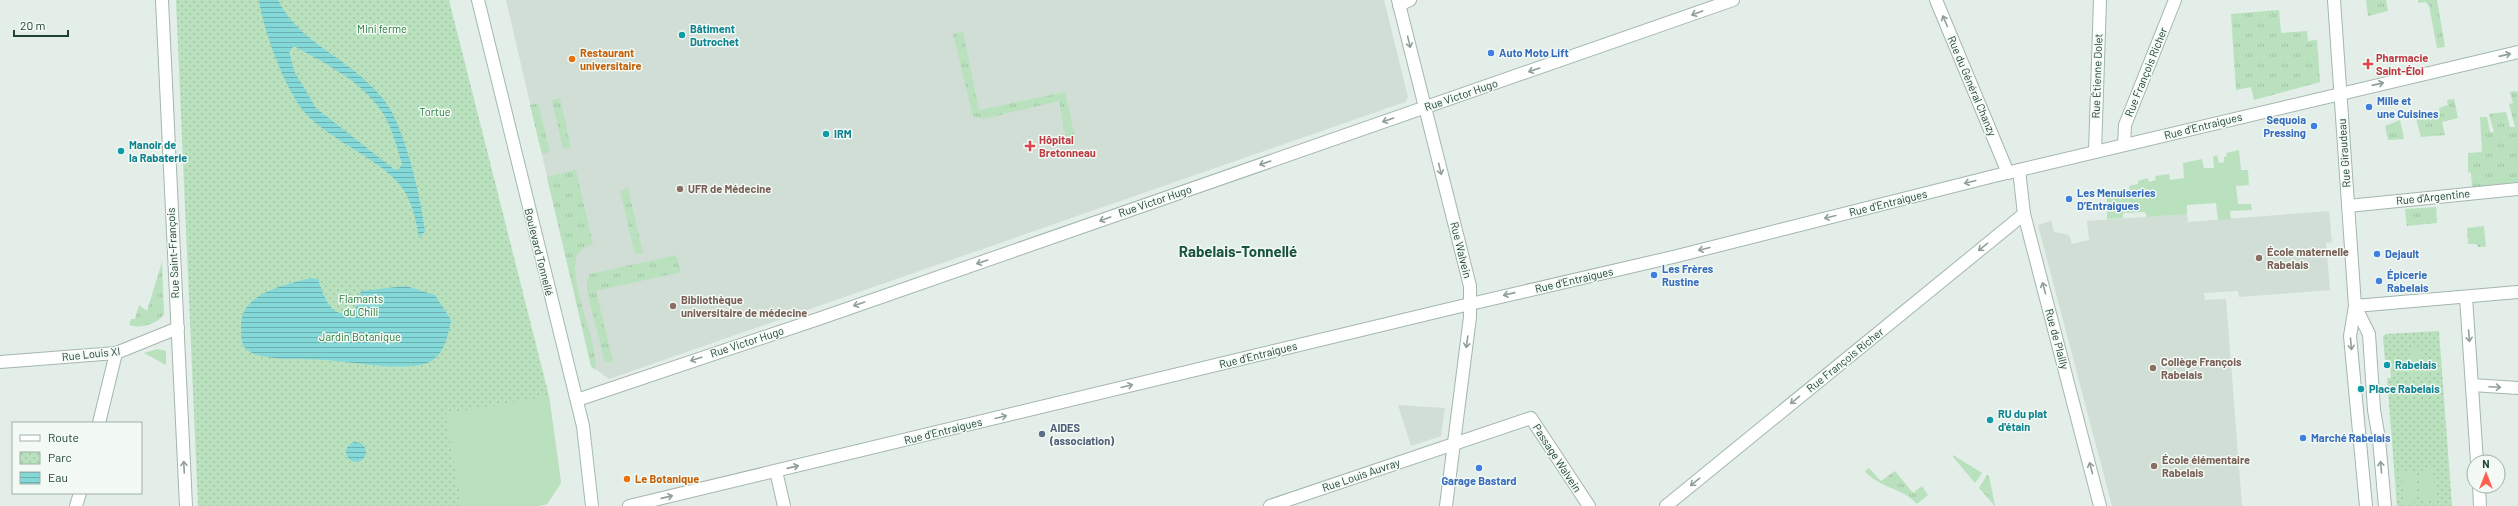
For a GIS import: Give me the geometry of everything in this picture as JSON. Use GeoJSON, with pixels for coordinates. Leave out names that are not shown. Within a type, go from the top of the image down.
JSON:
{"type":"FeatureCollection","features":[{"type":"Feature","properties":{"kind":"street","name":"Rue Saint-François"},"geometry":{"type":"LineString","coordinates":[[162,0],[186,506]]}},
{"type":"Feature","properties":{"kind":"street","name":"Boulevard Tonnellé"},"geometry":{"type":"LineString","coordinates":[[478,0],[583,426],[592,506]]}},
{"type":"Feature","properties":{"kind":"street","name":"Rue Victor Hugo"},"geometry":{"type":"LineString","coordinates":[[577,400],[829,315],[1733,0]]}},
{"type":"Feature","properties":{"kind":"street","name":"Rue du Général Chanzy"},"geometry":{"type":"LineString","coordinates":[[1936,0],[2014,172]]}},
{"type":"Feature","properties":{"kind":"street","name":"Rue Étienne Dolet"},"geometry":{"type":"LineString","coordinates":[[2095,152],[2100,0]]}},
{"type":"Feature","properties":{"kind":"street","name":"Rue François Richer"},"geometry":{"type":"LineString","coordinates":[[2124,145],[2125,125],[2175,0]]}},
{"type":"Feature","properties":{"kind":"street","name":"Rue Giraudeau"},"geometry":{"type":"LineString","coordinates":[[2334,0],[2355,306],[2350,336],[2366,506]]}},
{"type":"Feature","properties":{"kind":"street","name":"Rue Walvein"},"geometry":{"type":"LineString","coordinates":[[1403,2],[1425,107],[1470,286],[1471,303],[1446,506]]}},
{"type":"Feature","properties":{"kind":"street","name":"Rue d'Entraigues"},"geometry":{"type":"LineString","coordinates":[[629,506],[1471,303],[1673,257],[2095,152],[2518,52]]}},
{"type":"Feature","properties":{"kind":"street","name":"Rue de Plailly"},"geometry":{"type":"LineString","coordinates":[[2014,172],[2100,506]]}},
{"type":"Feature","properties":{"kind":"street","name":"Rue d'Argentine"},"geometry":{"type":"LineString","coordinates":[[2348,206],[2518,189]]}},
{"type":"Feature","properties":{"kind":"street","name":"Rue François Richer"},"geometry":{"type":"LineString","coordinates":[[1666,506],[2024,214]]}},
{"type":"Feature","properties":{"kind":"street"},"geometry":{"type":"LineString","coordinates":[[2355,306],[2518,292]]}},
{"type":"Feature","properties":{"kind":"street"},"geometry":{"type":"LineString","coordinates":[[2466,297],[2476,454]]}},
{"type":"Feature","properties":{"kind":"street","name":"Rue Giraudeau"},"geometry":{"type":"LineString","coordinates":[[2355,306],[2368,334],[2374,410],[2379,439],[2385,506]]}},
{"type":"Feature","properties":{"kind":"street","name":"Rue Louis XI"},"geometry":{"type":"LineString","coordinates":[[0,362],[116,353],[178,328]]}},
{"type":"Feature","properties":{"kind":"street"},"geometry":{"type":"LineString","coordinates":[[99,422],[116,353]]}},
{"type":"Feature","properties":{"kind":"street"},"geometry":{"type":"LineString","coordinates":[[2472,385],[2518,388]]}},
{"type":"Feature","properties":{"kind":"street","name":"Passage Walvein"},"geometry":{"type":"LineString","coordinates":[[1453,445],[1531,418],[1589,506]]}},
{"type":"Feature","properties":{"kind":"street","name":"Rue Louis Auvray"},"geometry":{"type":"LineString","coordinates":[[1270,506],[1453,445]]}},
{"type":"Feature","properties":{"kind":"street"},"geometry":{"type":"LineString","coordinates":[[776,471],[784,506]]}},
{"type":"Feature","properties":{"kind":"street"},"geometry":{"type":"LineString","coordinates":[[76,506],[80,494]]}},
{"type":"Feature","properties":{"kind":"street"},"geometry":{"type":"LineString","coordinates":[[2479,494],[2480,506]]}},
{"type":"Feature","properties":{"kind":"shaded area"},"geometry":{"type":"Polygon","coordinates":[[[506,0],[1384,0],[1408,97],[1405,102],[609,379],[591,366],[506,0]]]}},
{"type":"Feature","properties":{"kind":"shaded area","name":"Collège François Rabelais"},"geometry":{"type":"Polygon","coordinates":[[[2329,211],[2332,242],[2326,243],[2330,290],[2239,297],[2238,291],[2204,293],[2205,300],[2226,299],[2242,506],[2112,506],[2038,225],[2051,221],[2054,232],[2069,235],[2072,244],[2089,240],[2087,221],[2187,214],[2188,222],[2329,211]]]}},
{"type":"Feature","properties":{"kind":"shaded area"},"geometry":{"type":"Polygon","coordinates":[[[1398,405],[1445,408],[1441,436],[1411,446],[1398,405]]]}},
{"type":"Feature","properties":{"kind":"green space","name":"Jardin Botanique"},"geometry":{"type":"Polygon","coordinates":[[[176,0],[449,0],[549,396],[561,483],[547,504],[538,506],[198,506],[176,0]]]}},
{"type":"Feature","properties":{"kind":"green space"},"geometry":{"type":"Polygon","coordinates":[[[2366,0],[2386,0],[2388,11],[2368,16],[2366,0]]]}},
{"type":"Feature","properties":{"kind":"green space"},"geometry":{"type":"Polygon","coordinates":[[[2418,0],[2437,0],[2445,47],[2437,48],[2429,5],[2425,2],[2418,3],[2418,0]]]}},
{"type":"Feature","properties":{"kind":"green space"},"geometry":{"type":"Polygon","coordinates":[[[2279,10],[2281,33],[2307,31],[2308,41],[2317,40],[2320,82],[2254,100],[2251,87],[2236,90],[2231,14],[2279,10]]]}},
{"type":"Feature","properties":{"kind":"green space"},"geometry":{"type":"Polygon","coordinates":[[[963,32],[979,110],[1065,92],[1076,142],[1067,144],[1059,101],[983,119],[973,116],[953,34],[963,32]]]}},
{"type":"Feature","properties":{"kind":"green space"},"geometry":{"type":"Polygon","coordinates":[[[2510,92],[2518,92],[2518,182],[2472,187],[2471,173],[2468,172],[2468,153],[2482,152],[2480,117],[2487,117],[2490,132],[2494,132],[2489,114],[2506,112],[2510,127],[2515,127],[2509,104],[2513,103],[2510,92]]]}},
{"type":"Feature","properties":{"kind":"green space"},"geometry":{"type":"Polygon","coordinates":[[[560,98],[571,147],[563,149],[552,100],[560,98]]]}},
{"type":"Feature","properties":{"kind":"green space"},"geometry":{"type":"Polygon","coordinates":[[[2454,99],[2458,118],[2442,122],[2445,135],[2421,137],[2416,118],[2440,113],[2439,108],[2448,105],[2447,100],[2454,99]]]}},
{"type":"Feature","properties":{"kind":"green space"},"geometry":{"type":"Polygon","coordinates":[[[538,103],[550,152],[542,154],[530,105],[538,103]]]}},
{"type":"Feature","properties":{"kind":"green space"},"geometry":{"type":"Polygon","coordinates":[[[2400,120],[2404,139],[2388,140],[2385,126],[2400,120]]]}},
{"type":"Feature","properties":{"kind":"green space"},"geometry":{"type":"Polygon","coordinates":[[[2239,150],[2241,170],[2248,170],[2249,185],[2236,186],[2238,204],[2251,204],[2252,210],[2230,211],[2231,219],[2218,220],[2216,203],[2187,205],[2187,214],[2147,217],[2145,212],[2123,213],[2123,218],[2107,219],[2107,196],[2130,193],[2129,186],[2138,184],[2138,181],[2148,178],[2149,182],[2156,180],[2155,176],[2169,174],[2170,180],[2184,178],[2183,163],[2202,159],[2204,168],[2214,168],[2213,157],[2217,155],[2219,163],[2224,162],[2224,157],[2227,156],[2226,153],[2239,150]]]}},
{"type":"Feature","properties":{"kind":"green space"},"geometry":{"type":"Polygon","coordinates":[[[576,170],[593,244],[584,248],[578,254],[575,265],[576,278],[593,344],[595,370],[591,366],[547,177],[576,170]]]}},
{"type":"Feature","properties":{"kind":"green space"},"geometry":{"type":"Polygon","coordinates":[[[628,188],[643,253],[635,254],[620,191],[628,188]]]}},
{"type":"Feature","properties":{"kind":"green space"},"geometry":{"type":"Polygon","coordinates":[[[2436,207],[2437,223],[2407,226],[2405,209],[2436,207]]]}},
{"type":"Feature","properties":{"kind":"green space"},"geometry":{"type":"Polygon","coordinates":[[[2484,226],[2486,247],[2478,247],[2477,244],[2468,244],[2467,228],[2484,226]]]}},
{"type":"Feature","properties":{"kind":"green space"},"geometry":{"type":"Polygon","coordinates":[[[676,255],[681,272],[596,291],[613,361],[605,363],[587,291],[587,280],[590,274],[676,255]]]}},
{"type":"Feature","properties":{"kind":"green space"},"geometry":{"type":"Polygon","coordinates":[[[162,262],[164,314],[161,318],[148,325],[129,325],[131,319],[135,319],[139,305],[147,311],[162,262]]]}},
{"type":"Feature","properties":{"kind":"green space"},"geometry":{"type":"Polygon","coordinates":[[[2439,331],[2452,506],[2397,506],[2387,378],[2391,378],[2390,360],[2385,360],[2383,336],[2386,334],[2439,331]]]}},
{"type":"Feature","properties":{"kind":"green space"},"geometry":{"type":"Polygon","coordinates":[[[2421,346],[2423,374],[2411,375],[2410,347],[2421,346]]]}},
{"type":"Feature","properties":{"kind":"green space"},"geometry":{"type":"Polygon","coordinates":[[[157,349],[166,351],[166,365],[144,353],[157,349]]]}},
{"type":"Feature","properties":{"kind":"green space"},"geometry":{"type":"Polygon","coordinates":[[[549,396],[561,483],[547,504],[538,506],[462,506],[445,414],[549,396]]]}},
{"type":"Feature","properties":{"kind":"green space"},"geometry":{"type":"Polygon","coordinates":[[[1953,455],[1982,473],[1975,483],[1953,457],[1953,455]]]}},
{"type":"Feature","properties":{"kind":"green space"},"geometry":{"type":"Polygon","coordinates":[[[1869,468],[1881,481],[1895,471],[1913,493],[1922,486],[1928,495],[1917,504],[1905,494],[1884,485],[1871,477],[1865,471],[1869,468]]]}},
{"type":"Feature","properties":{"kind":"green space"},"geometry":{"type":"Polygon","coordinates":[[[2433,469],[2436,500],[2422,501],[2419,471],[2433,469]]]}},
{"type":"Feature","properties":{"kind":"green space"},"geometry":{"type":"Polygon","coordinates":[[[2414,471],[2417,502],[2404,503],[2401,472],[2414,471]]]}},
{"type":"Feature","properties":{"kind":"green space"},"geometry":{"type":"Polygon","coordinates":[[[1987,475],[1989,476],[1995,506],[1979,488],[1987,475]]]}},
{"type":"Feature","properties":{"kind":"water"},"geometry":{"type":"Polygon","coordinates":[[[259,0],[278,0],[285,12],[301,31],[357,73],[387,104],[400,130],[416,183],[425,231],[419,238],[412,207],[403,189],[394,179],[371,160],[318,125],[299,105],[291,92],[270,44],[261,13],[259,0]],[[294,46],[289,51],[294,71],[316,108],[395,170],[399,169],[402,164],[392,133],[384,115],[376,103],[355,83],[344,75],[294,46]]]}},
{"type":"Feature","properties":{"kind":"water","name":"Flamants du Chili"},"geometry":{"type":"Polygon","coordinates":[[[310,278],[318,279],[326,300],[335,311],[340,313],[347,313],[355,310],[361,291],[406,286],[435,295],[451,320],[444,347],[436,358],[424,364],[401,367],[326,360],[282,359],[255,355],[247,350],[242,342],[241,329],[242,317],[247,307],[264,293],[287,284],[310,278]]]}},
{"type":"Feature","properties":{"kind":"water"},"geometry":{"type":"Polygon","coordinates":[[[352,442],[360,442],[366,448],[366,456],[360,462],[352,462],[346,456],[346,448],[352,442]]]}},
{"type":"Feature","properties":{"kind":"place","name":"Bâtiment Dutrochet"},"geometry":{"type":"Point","coordinates":[682,35]}},
{"type":"Feature","properties":{"kind":"place","name":"Auto Moto Lift"},"geometry":{"type":"Point","coordinates":[1491,53]}},
{"type":"Feature","properties":{"kind":"place","name":"Restaurant universitaire"},"geometry":{"type":"Point","coordinates":[572,59]}},
{"type":"Feature","properties":{"kind":"place","name":"Pharmacie Saint-Éloi"},"geometry":{"type":"Point","coordinates":[2368,64]}},
{"type":"Feature","properties":{"kind":"place","name":"Mille et une Cuisines"},"geometry":{"type":"Point","coordinates":[2369,107]}},
{"type":"Feature","properties":{"kind":"place","name":"Sequoia Pressing"},"geometry":{"type":"Point","coordinates":[2314,126]}},
{"type":"Feature","properties":{"kind":"place","name":"IRM"},"geometry":{"type":"Point","coordinates":[826,134]}},
{"type":"Feature","properties":{"kind":"place","name":"Hôpital Bretonneau"},"geometry":{"type":"Point","coordinates":[1030,146]}},
{"type":"Feature","properties":{"kind":"place","name":"Manoir de la Rabaterie"},"geometry":{"type":"Point","coordinates":[121,151]}},
{"type":"Feature","properties":{"kind":"place","name":"UFR de Médecine"},"geometry":{"type":"Point","coordinates":[680,189]}},
{"type":"Feature","properties":{"kind":"place","name":"Les Menuiseries D’Entraigues"},"geometry":{"type":"Point","coordinates":[2069,199]}},
{"type":"Feature","properties":{"kind":"place","name":"Dejault"},"geometry":{"type":"Point","coordinates":[2377,254]}},
{"type":"Feature","properties":{"kind":"place","name":"École maternelle Rabelais"},"geometry":{"type":"Point","coordinates":[2259,258]}},
{"type":"Feature","properties":{"kind":"place","name":"Les Frères Rustine"},"geometry":{"type":"Point","coordinates":[1654,275]}},
{"type":"Feature","properties":{"kind":"place","name":"Épicerie Rabelais"},"geometry":{"type":"Point","coordinates":[2379,281]}},
{"type":"Feature","properties":{"kind":"place","name":"Bibliothèque universitaire de médecine"},"geometry":{"type":"Point","coordinates":[673,306]}},
{"type":"Feature","properties":{"kind":"place","name":"Rabelais"},"geometry":{"type":"Point","coordinates":[2387,365]}},
{"type":"Feature","properties":{"kind":"place","name":"Collège François Rabelais"},"geometry":{"type":"Point","coordinates":[2153,368]}},
{"type":"Feature","properties":{"kind":"place","name":"Place Rabelais"},"geometry":{"type":"Point","coordinates":[2361,389]}},
{"type":"Feature","properties":{"kind":"place","name":"RU du plat d'étain"},"geometry":{"type":"Point","coordinates":[1990,420]}},
{"type":"Feature","properties":{"kind":"place","name":"AIDES (association)"},"geometry":{"type":"Point","coordinates":[1042,434]}},
{"type":"Feature","properties":{"kind":"place","name":"Marché Rabelais"},"geometry":{"type":"Point","coordinates":[2303,438]}},
{"type":"Feature","properties":{"kind":"place","name":"École élémentaire Rabelais"},"geometry":{"type":"Point","coordinates":[2154,466]}},
{"type":"Feature","properties":{"kind":"place","name":"Garage Bastard"},"geometry":{"type":"Point","coordinates":[1479,468]}},
{"type":"Feature","properties":{"kind":"place","name":"Le Botanique"},"geometry":{"type":"Point","coordinates":[627,479]}},
{"type":"Feature","properties":{"kind":"district","name":"Rabelais-Tonnellé"},"geometry":{"type":"Point","coordinates":[1238,252]}},
{"type":"Feature","properties":{"kind":"park label","name":"Mini ferme"},"geometry":{"type":"Point","coordinates":[382,29]}},
{"type":"Feature","properties":{"kind":"park label","name":"Tortue"},"geometry":{"type":"Point","coordinates":[435,112]}}]}
